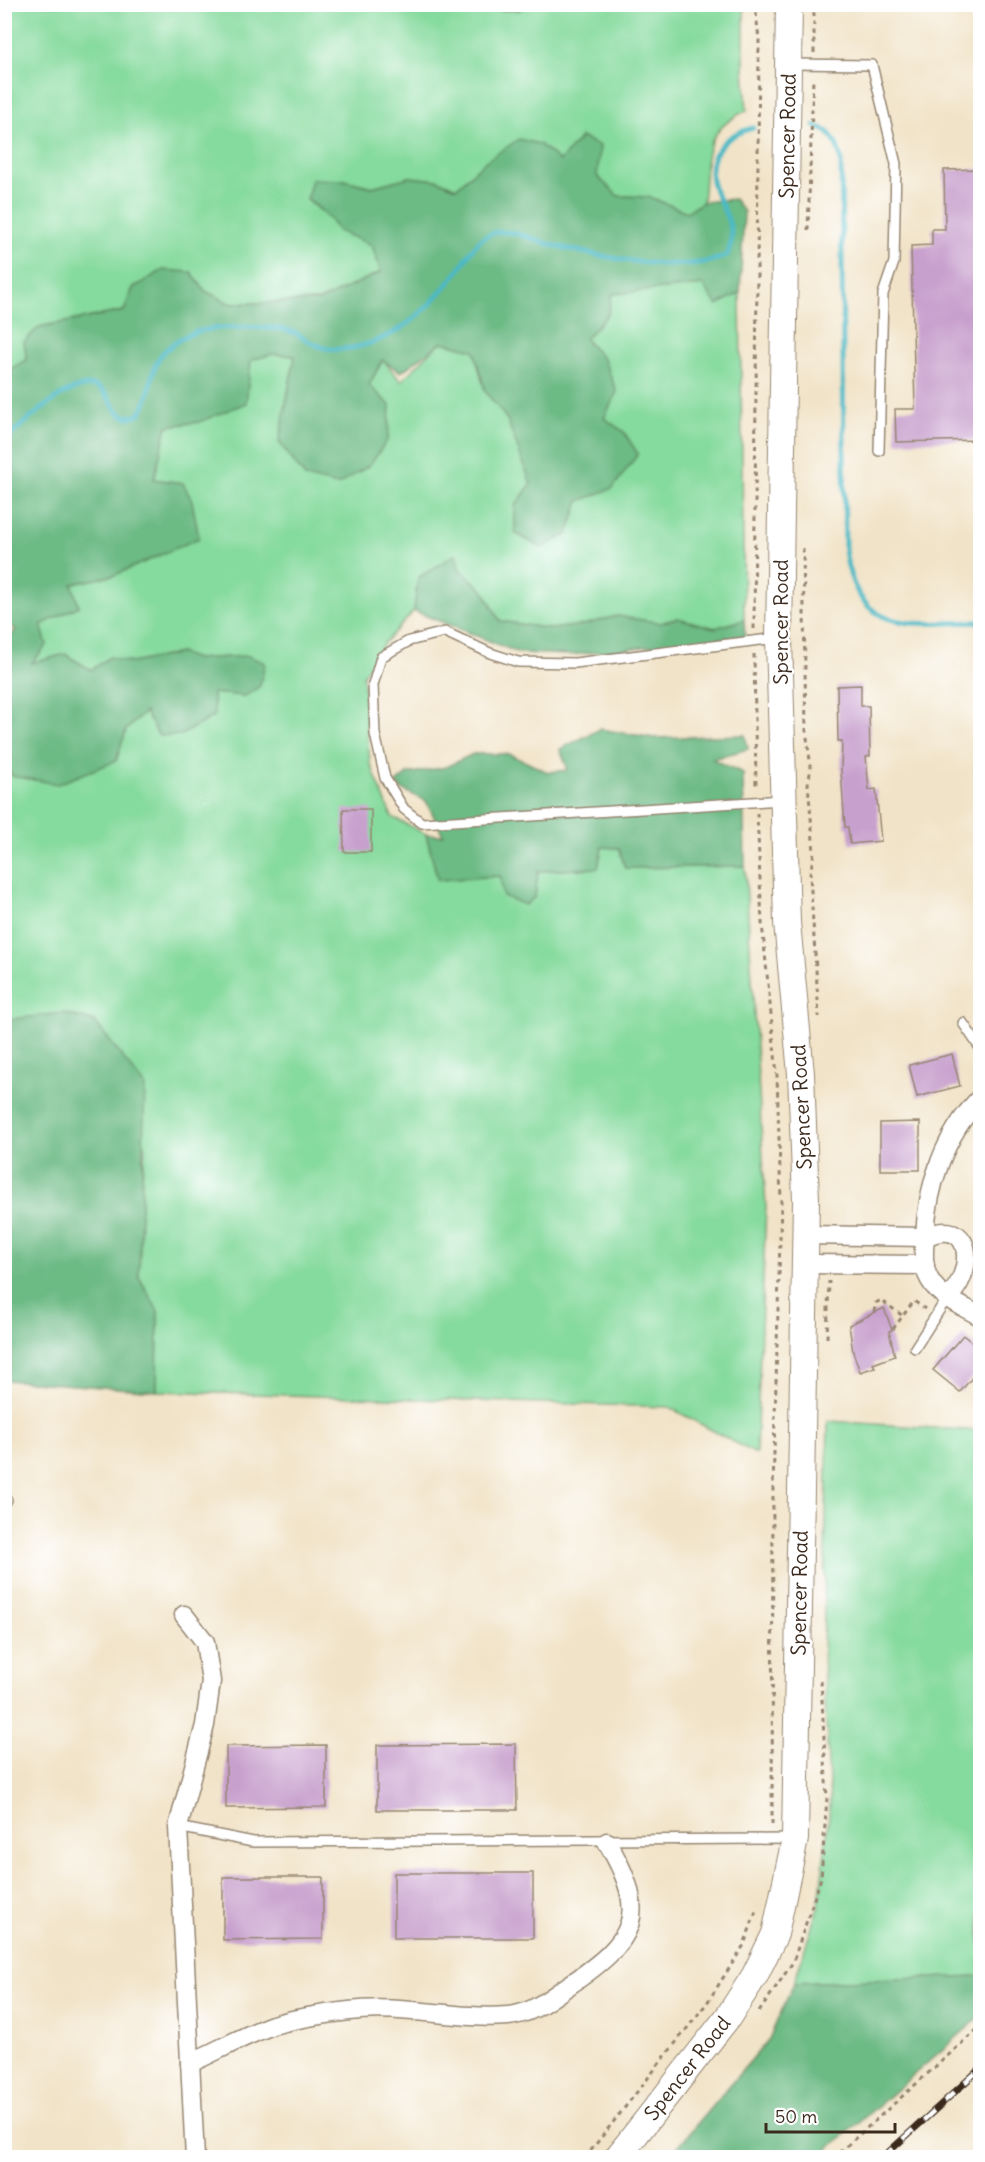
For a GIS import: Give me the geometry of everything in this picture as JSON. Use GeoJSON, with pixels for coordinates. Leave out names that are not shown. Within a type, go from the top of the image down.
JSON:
{"type":"FeatureCollection","features":[{"type":"Feature","properties":{"kind":"street","name":"Spencer Road"},"geometry":{"type":"LineString","coordinates":[[617,2157],[728,2017],[755,1975],[774,1934],[783,1839],[805,1264],[801,1074],[787,922],[769,800],[779,638],[789,4]]}},
{"type":"Feature","properties":{"kind":"street"},"geometry":{"type":"LineString","coordinates":[[981,1098],[958,1127],[935,1175],[928,1195],[925,1237],[926,1273],[947,1298],[981,1316]]}},
{"type":"Feature","properties":{"kind":"street"},"geometry":{"type":"LineString","coordinates":[[805,1235],[925,1237],[937,1232],[952,1231],[961,1237],[965,1246],[959,1283],[947,1298]]}},
{"type":"Feature","properties":{"kind":"street"},"geometry":{"type":"LineString","coordinates":[[805,1264],[926,1265]]}},
{"type":"Feature","properties":{"kind":"street"},"geometry":{"type":"LineString","coordinates":[[184,1615],[205,1642],[211,1682],[205,1725],[178,1827],[195,2157]]}},
{"type":"Feature","properties":{"kind":"street"},"geometry":{"type":"LineString","coordinates":[[190,2063],[271,2026],[352,2010],[410,2009],[460,2017],[510,2016],[535,2009],[593,1969],[614,1952],[627,1936],[633,1911],[624,1871],[607,1842]]}},
{"type":"Feature","properties":{"kind":"lane"},"geometry":{"type":"LineString","coordinates":[[788,64],[872,65],[896,164],[894,262],[883,294],[879,451]]}},
{"type":"Feature","properties":{"kind":"lane"},"geometry":{"type":"LineString","coordinates":[[769,800],[422,823],[404,809],[385,778],[375,734],[373,685],[381,657],[409,640],[445,632],[490,653],[518,662],[575,663],[779,638]]}},
{"type":"Feature","properties":{"kind":"lane"},"geometry":{"type":"LineString","coordinates":[[963,1023],[981,1048]]}},
{"type":"Feature","properties":{"kind":"lane"},"geometry":{"type":"LineString","coordinates":[[915,1348],[947,1298]]}},
{"type":"Feature","properties":{"kind":"lane"},"geometry":{"type":"LineString","coordinates":[[178,1827],[206,1835],[253,1842],[607,1842],[783,1839]]}},
{"type":"Feature","properties":{"kind":"path"},"geometry":{"type":"LineString","coordinates":[[755,4],[759,40],[754,642],[769,800],[762,923],[777,1075],[781,1202],[773,1489],[783,1839]]}},
{"type":"Feature","properties":{"kind":"path"},"geometry":{"type":"LineString","coordinates":[[874,1312],[876,1303],[881,1300],[903,1316]]}},
{"type":"Feature","properties":{"kind":"path"},"geometry":{"type":"LineString","coordinates":[[894,1329],[914,1301],[936,1317]]}},
{"type":"Feature","properties":{"kind":"path"},"geometry":{"type":"LineString","coordinates":[[585,2157],[707,2003],[744,1945],[760,1901]]}},
{"type":"Feature","properties":{"kind":"path"},"geometry":{"type":"LineString","coordinates":[[833,2157],[981,2027]]}},
{"type":"Feature","properties":{"kind":"green space"},"geometry":{"type":"Polygon","coordinates":[[[455,4],[459,10],[519,10],[525,4],[744,5],[744,69],[747,110],[721,128],[714,137],[707,159],[703,202],[687,212],[649,197],[617,196],[597,176],[560,161],[539,144],[486,161],[456,188],[438,180],[410,177],[372,187],[344,180],[307,199],[329,218],[338,231],[372,245],[381,272],[319,301],[231,304],[205,291],[191,272],[133,288],[124,311],[39,327],[27,360],[5,372],[5,5],[455,4]]]}},
{"type":"Feature","properties":{"kind":"green space"},"geometry":{"type":"Polygon","coordinates":[[[455,5],[525,5],[520,10],[459,10],[455,5]]]}},
{"type":"Feature","properties":{"kind":"green space"},"geometry":{"type":"Polygon","coordinates":[[[581,137],[600,146],[597,176],[618,196],[649,197],[687,212],[703,202],[734,199],[744,212],[740,293],[717,305],[703,285],[612,294],[608,314],[585,339],[604,360],[617,392],[604,418],[624,432],[638,454],[613,488],[579,501],[568,534],[541,548],[515,533],[515,506],[531,484],[507,419],[485,391],[474,350],[442,342],[401,372],[382,360],[369,385],[390,405],[388,439],[370,465],[338,485],[305,477],[279,442],[295,356],[273,354],[251,360],[246,403],[199,422],[167,426],[154,479],[183,483],[192,501],[199,538],[115,575],[72,584],[79,606],[41,625],[47,645],[32,663],[65,654],[91,670],[110,657],[132,663],[180,653],[196,659],[248,656],[265,663],[260,686],[245,696],[213,693],[214,716],[181,735],[159,736],[145,712],[126,730],[116,761],[58,784],[12,776],[4,764],[5,644],[16,629],[4,623],[4,372],[27,360],[24,342],[39,327],[124,311],[133,288],[163,270],[191,272],[205,291],[231,304],[319,301],[381,272],[372,245],[338,231],[329,218],[307,198],[312,179],[344,180],[372,187],[409,177],[438,180],[456,188],[486,161],[519,139],[539,144],[560,161],[581,137]]]}},
{"type":"Feature","properties":{"kind":"green space"},"geometry":{"type":"Polygon","coordinates":[[[704,285],[717,304],[740,293],[744,620],[715,628],[677,618],[661,623],[617,616],[584,625],[551,629],[500,621],[483,590],[459,569],[456,555],[418,578],[414,611],[385,642],[363,675],[370,763],[392,817],[426,834],[438,880],[500,876],[535,897],[538,871],[598,868],[602,847],[619,848],[625,868],[745,866],[766,1207],[756,1454],[669,1407],[157,1391],[158,1311],[139,1277],[140,1197],[145,1149],[118,1053],[95,1022],[63,1013],[5,1020],[4,764],[13,776],[116,761],[126,730],[145,712],[213,693],[245,696],[248,656],[196,659],[180,653],[132,663],[110,657],[91,671],[65,654],[32,664],[41,625],[72,584],[115,575],[154,479],[167,426],[199,422],[251,360],[273,354],[295,356],[285,407],[369,385],[383,360],[401,381],[441,342],[474,350],[485,391],[507,419],[532,484],[515,506],[568,534],[579,501],[613,488],[624,432],[604,418],[604,360],[585,339],[608,314],[611,294],[704,285]]]}},
{"type":"Feature","properties":{"kind":"green space"},"geometry":{"type":"Polygon","coordinates":[[[456,554],[459,569],[483,590],[500,621],[551,629],[584,625],[617,616],[661,623],[677,618],[715,628],[744,620],[745,636],[571,655],[519,653],[414,611],[418,578],[456,554]]]}},
{"type":"Feature","properties":{"kind":"green space"},"geometry":{"type":"Polygon","coordinates":[[[600,729],[654,738],[745,735],[748,749],[712,759],[743,773],[745,866],[625,868],[619,848],[602,847],[598,868],[538,871],[535,897],[525,905],[503,896],[500,876],[438,880],[426,834],[443,835],[426,801],[401,789],[396,783],[407,774],[446,767],[473,754],[509,754],[548,772],[568,770],[560,749],[600,729]]]}},
{"type":"Feature","properties":{"kind":"green space"},"geometry":{"type":"Polygon","coordinates":[[[63,1013],[95,1022],[145,1086],[139,1277],[158,1311],[157,1391],[5,1380],[5,1020],[63,1013]]]}},
{"type":"Feature","properties":{"kind":"green space"},"geometry":{"type":"Polygon","coordinates":[[[828,1421],[980,1431],[980,1976],[794,1983],[819,1904],[830,1805],[823,1654],[828,1421]]]}},
{"type":"Feature","properties":{"kind":"green space"},"geometry":{"type":"Polygon","coordinates":[[[980,1976],[980,2017],[819,2157],[669,2157],[769,2039],[794,1983],[980,1976]]]}},
{"type":"Feature","properties":{"kind":"building"},"geometry":{"type":"Polygon","coordinates":[[[981,169],[981,440],[896,442],[895,409],[915,409],[911,246],[932,245],[932,229],[945,229],[944,170],[981,169]]]}},
{"type":"Feature","properties":{"kind":"building"},"geometry":{"type":"Polygon","coordinates":[[[861,685],[861,706],[869,706],[870,756],[866,757],[869,790],[876,789],[881,841],[850,844],[848,827],[845,827],[841,771],[842,741],[838,741],[837,686],[861,685]]]}},
{"type":"Feature","properties":{"kind":"building"},"geometry":{"type":"Polygon","coordinates":[[[343,809],[371,809],[371,852],[344,852],[343,809]]]}},
{"type":"Feature","properties":{"kind":"building"},"geometry":{"type":"Polygon","coordinates":[[[952,1054],[960,1086],[917,1097],[909,1065],[952,1054]]]}},
{"type":"Feature","properties":{"kind":"building"},"geometry":{"type":"Polygon","coordinates":[[[920,1122],[920,1170],[880,1170],[880,1123],[920,1122]]]}},
{"type":"Feature","properties":{"kind":"building"},"geometry":{"type":"Polygon","coordinates":[[[884,1308],[892,1330],[889,1331],[895,1356],[873,1364],[875,1367],[860,1372],[853,1352],[849,1325],[884,1308]]]}},
{"type":"Feature","properties":{"kind":"building"},"geometry":{"type":"Polygon","coordinates":[[[963,1335],[981,1350],[981,1367],[960,1392],[933,1370],[963,1335]]]}},
{"type":"Feature","properties":{"kind":"building"},"geometry":{"type":"Polygon","coordinates":[[[516,1744],[517,1810],[377,1810],[377,1745],[516,1744]]]}},
{"type":"Feature","properties":{"kind":"building"},"geometry":{"type":"Polygon","coordinates":[[[326,1745],[326,1807],[226,1808],[226,1746],[326,1745]]]}},
{"type":"Feature","properties":{"kind":"building"},"geometry":{"type":"Polygon","coordinates":[[[394,1873],[533,1873],[533,1938],[394,1938],[394,1873]]]}},
{"type":"Feature","properties":{"kind":"building"},"geometry":{"type":"Polygon","coordinates":[[[223,1877],[323,1877],[323,1939],[223,1940],[223,1877]]]}},
{"type":"Feature","properties":{"kind":"waterway"},"geometry":{"type":"LineString","coordinates":[[815,126],[830,134],[838,148],[841,160],[845,550],[851,578],[862,599],[875,612],[892,619],[932,624],[980,622]]}},
{"type":"Feature","properties":{"kind":"waterway"},"geometry":{"type":"LineString","coordinates":[[4,441],[52,401],[81,387],[94,386],[104,392],[120,414],[129,417],[137,416],[143,409],[153,372],[161,355],[178,341],[196,332],[253,327],[277,329],[291,331],[314,344],[333,349],[354,348],[375,341],[403,327],[420,313],[451,280],[479,241],[496,232],[516,233],[552,245],[641,262],[689,264],[710,261],[727,255],[731,236],[730,227],[713,185],[712,164],[715,155],[726,141],[734,135],[753,128]]}},
{"type":"Feature","properties":{"kind":"railway"},"geometry":{"type":"LineString","coordinates":[[882,2158],[980,2069]]}}]}
